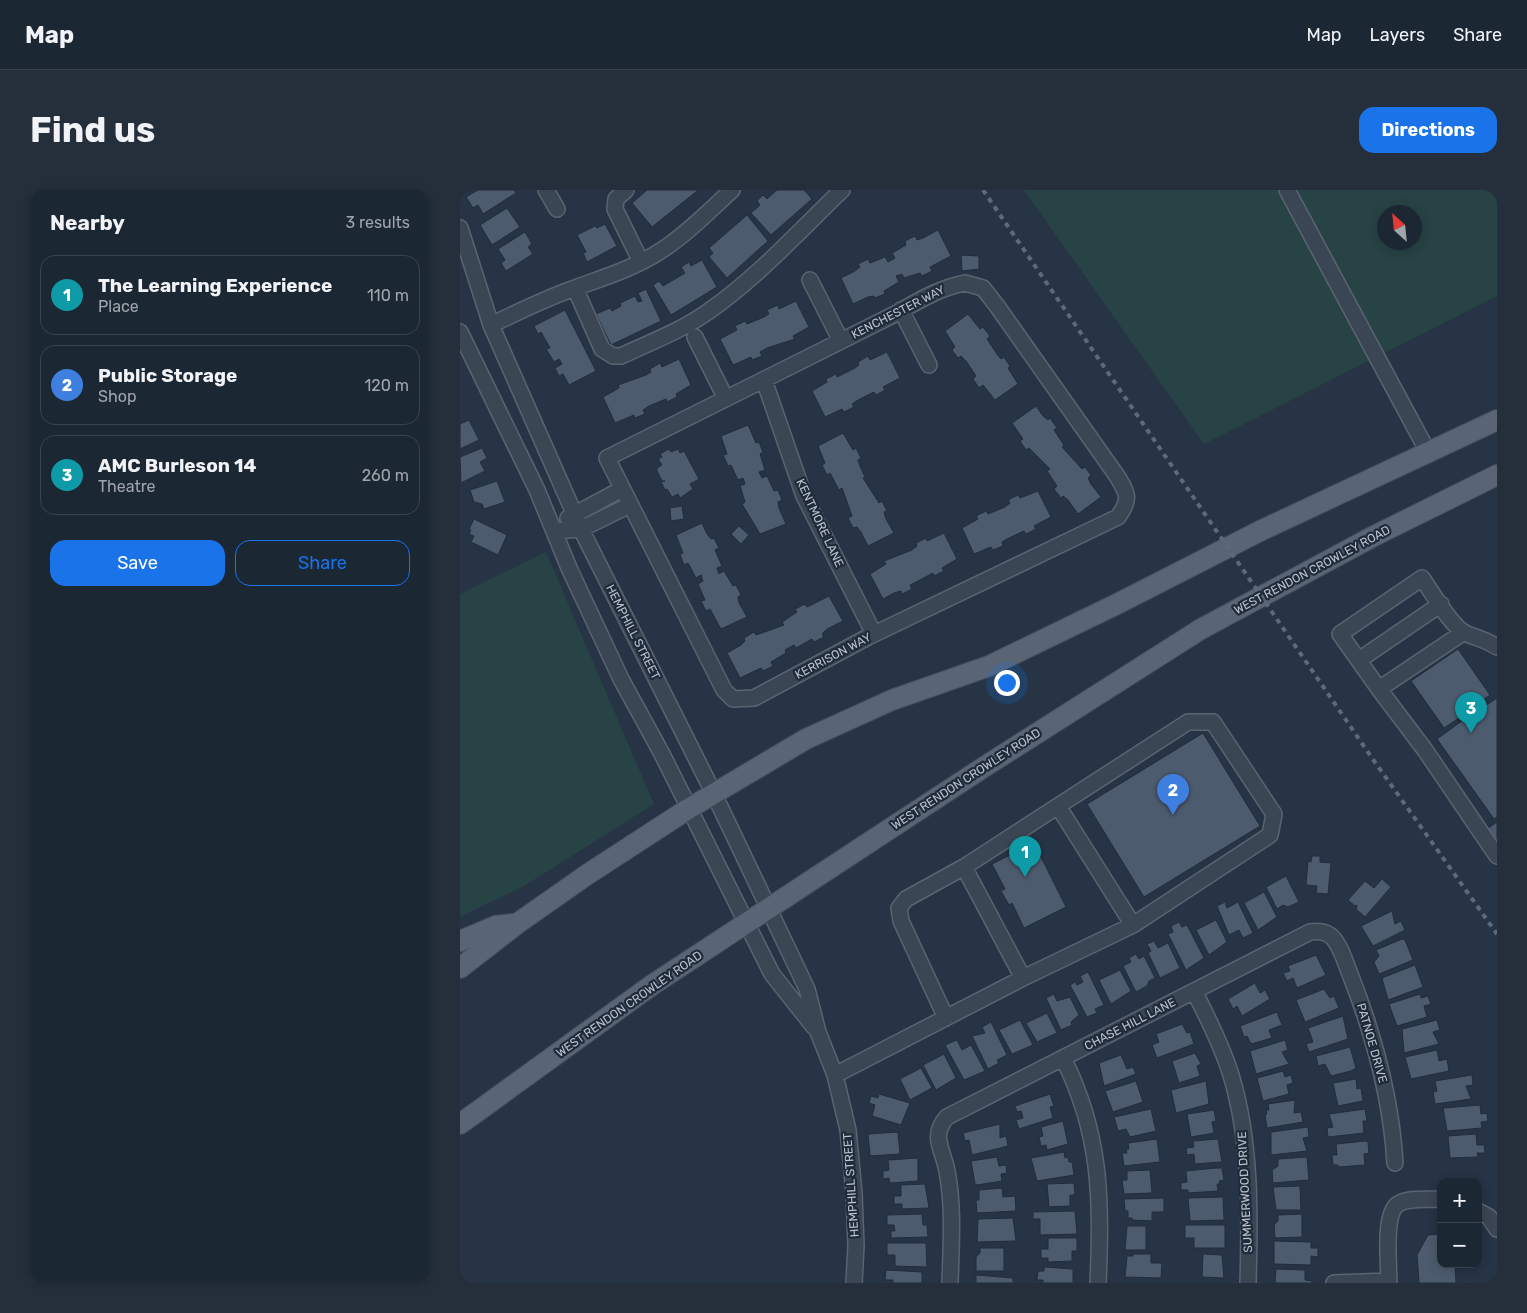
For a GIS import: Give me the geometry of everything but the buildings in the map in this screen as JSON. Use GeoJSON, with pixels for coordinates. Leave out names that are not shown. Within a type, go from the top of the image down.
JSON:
{"type":"FeatureCollection","features":[{"type":"Feature","properties":{"kind":"main road"},"geometry":{"type":"LineString","coordinates":[[460,968],[518,923],[688,809],[806,739],[892,700],[989,666],[1117,604],[1260,531],[1497,420]]}},
{"type":"Feature","properties":{"kind":"main road","name":"WEST RENDON CROWLEY ROAD"},"geometry":{"type":"LineString","coordinates":[[460,1124],[652,985],[769,910],[984,767],[1200,629],[1374,536],[1497,475]]}},
{"type":"Feature","properties":{"kind":"main road"},"geometry":{"type":"LineString","coordinates":[[460,941],[496,926],[518,923]]}},
{"type":"Feature","properties":{"kind":"street"},"geometry":{"type":"LineString","coordinates":[[546,190],[558,209]]}},
{"type":"Feature","properties":{"kind":"street"},"geometry":{"type":"LineString","coordinates":[[626,190],[616,199],[615,209],[641,262]]}},
{"type":"Feature","properties":{"kind":"street"},"geometry":{"type":"LineString","coordinates":[[491,325],[575,288],[610,276],[662,251],[691,229],[732,190]]}},
{"type":"Feature","properties":{"kind":"street"},"geometry":{"type":"LineString","coordinates":[[575,288],[602,349],[613,356],[621,356],[693,322],[710,311],[738,289],[842,190]]}},
{"type":"Feature","properties":{"kind":"street"},"geometry":{"type":"LineString","coordinates":[[1287,190],[1428,452]]}},
{"type":"Feature","properties":{"kind":"street","name":"HEMPHILL STREET"},"geometry":{"type":"LineString","coordinates":[[460,228],[491,325],[574,513],[714,794],[806,989],[818,1032],[835,1075],[848,1130],[854,1193],[854,1283]]}},
{"type":"Feature","properties":{"kind":"street"},"geometry":{"type":"LineString","coordinates":[[810,280],[841,341]]}},
{"type":"Feature","properties":{"kind":"street","name":"KENCHESTER WAY"},"geometry":{"type":"LineString","coordinates":[[607,458],[950,286],[965,283],[983,288],[1127,491],[1127,505]]}},
{"type":"Feature","properties":{"kind":"street"},"geometry":{"type":"LineString","coordinates":[[901,310],[930,365]]}},
{"type":"Feature","properties":{"kind":"street","name":"HEMPHILL STREET"},"geometry":{"type":"LineString","coordinates":[[460,332],[537,490],[613,663],[662,754],[772,974],[818,1032]]}},
{"type":"Feature","properties":{"kind":"street"},"geometry":{"type":"LineString","coordinates":[[695,337],[726,398]]}},
{"type":"Feature","properties":{"kind":"street","name":"KENTMORE LANE"},"geometry":{"type":"LineString","coordinates":[[764,380],[804,496],[874,634]]}},
{"type":"Feature","properties":{"kind":"street","name":"KERRISON WAY"},"geometry":{"type":"LineString","coordinates":[[607,458],[724,690],[733,699],[754,698],[874,634],[1118,517],[1127,505]]}},
{"type":"Feature","properties":{"kind":"street"},"geometry":{"type":"LineString","coordinates":[[554,531],[574,513],[622,489]]}},
{"type":"Feature","properties":{"kind":"street"},"geometry":{"type":"LineString","coordinates":[[554,531],[582,529],[630,505]]}},
{"type":"Feature","properties":{"kind":"street"},"geometry":{"type":"LineString","coordinates":[[1494,641],[1464,632],[1456,625],[1422,578],[1340,634],[1426,750],[1497,856]]}},
{"type":"Feature","properties":{"kind":"street"},"geometry":{"type":"LineString","coordinates":[[1359,660],[1441,604]]}},
{"type":"Feature","properties":{"kind":"street"},"geometry":{"type":"LineString","coordinates":[[1379,689],[1464,632]]}},
{"type":"Feature","properties":{"kind":"street"},"geometry":{"type":"LineString","coordinates":[[835,1075],[946,1018],[1023,978],[1133,925],[1270,835],[1274,814],[1213,722],[1188,722],[964,867],[906,899],[899,908],[901,921],[946,1018]]}},
{"type":"Feature","properties":{"kind":"street"},"geometry":{"type":"LineString","coordinates":[[1058,806],[1133,925]]}},
{"type":"Feature","properties":{"kind":"street"},"geometry":{"type":"LineString","coordinates":[[964,867],[1023,978]]}},
{"type":"Feature","properties":{"kind":"street","name":"CHASE HILL LANE"},"geometry":{"type":"LineString","coordinates":[[950,1283],[951,1191],[945,1160],[938,1138],[939,1126],[947,1118],[1310,932],[1325,932]]}},
{"type":"Feature","properties":{"kind":"street","name":"PATNOE DRIVE"},"geometry":{"type":"LineString","coordinates":[[1325,932],[1336,942],[1368,1018],[1380,1064],[1393,1134],[1395,1163]]}},
{"type":"Feature","properties":{"kind":"street","name":"SUMMERWOOD DRIVE"},"geometry":{"type":"LineString","coordinates":[[1194,991],[1219,1043],[1231,1075],[1241,1117],[1248,1214],[1248,1283]]}},
{"type":"Feature","properties":{"kind":"street"},"geometry":{"type":"LineString","coordinates":[[1063,1058],[1085,1108],[1097,1168],[1101,1221],[1098,1283]]}},
{"type":"Feature","properties":{"kind":"street"},"geometry":{"type":"LineString","coordinates":[[1334,1282],[1389,1282],[1389,1220],[1392,1209],[1399,1203],[1408,1200],[1437,1199]]}},
{"type":"Feature","properties":{"kind":"street"},"geometry":{"type":"LineString","coordinates":[[1482,1213],[1488,1217],[1497,1229]]}},
{"type":"Feature","properties":{"kind":"green space"},"geometry":{"type":"Polygon","coordinates":[[[1024,190],[1497,190],[1497,296],[1204,444],[1024,190]]]}},
{"type":"Feature","properties":{"kind":"green space"},"geometry":{"type":"Polygon","coordinates":[[[546,552],[654,804],[524,886],[460,917],[460,594],[546,552]]]}},
{"type":"Feature","properties":{"kind":"railway"},"geometry":{"type":"LineString","coordinates":[[983,190],[1372,758],[1497,934]]}},
{"type":"Feature","properties":{"kind":"place","name":"AMC Burleson 14"},"geometry":{"type":"Point","coordinates":[1471,733]}},
{"type":"Feature","properties":{"kind":"place","name":"Public Storage"},"geometry":{"type":"Point","coordinates":[1173,815]}},
{"type":"Feature","properties":{"kind":"place","name":"The Learning Experience"},"geometry":{"type":"Point","coordinates":[1025,877]}}]}
